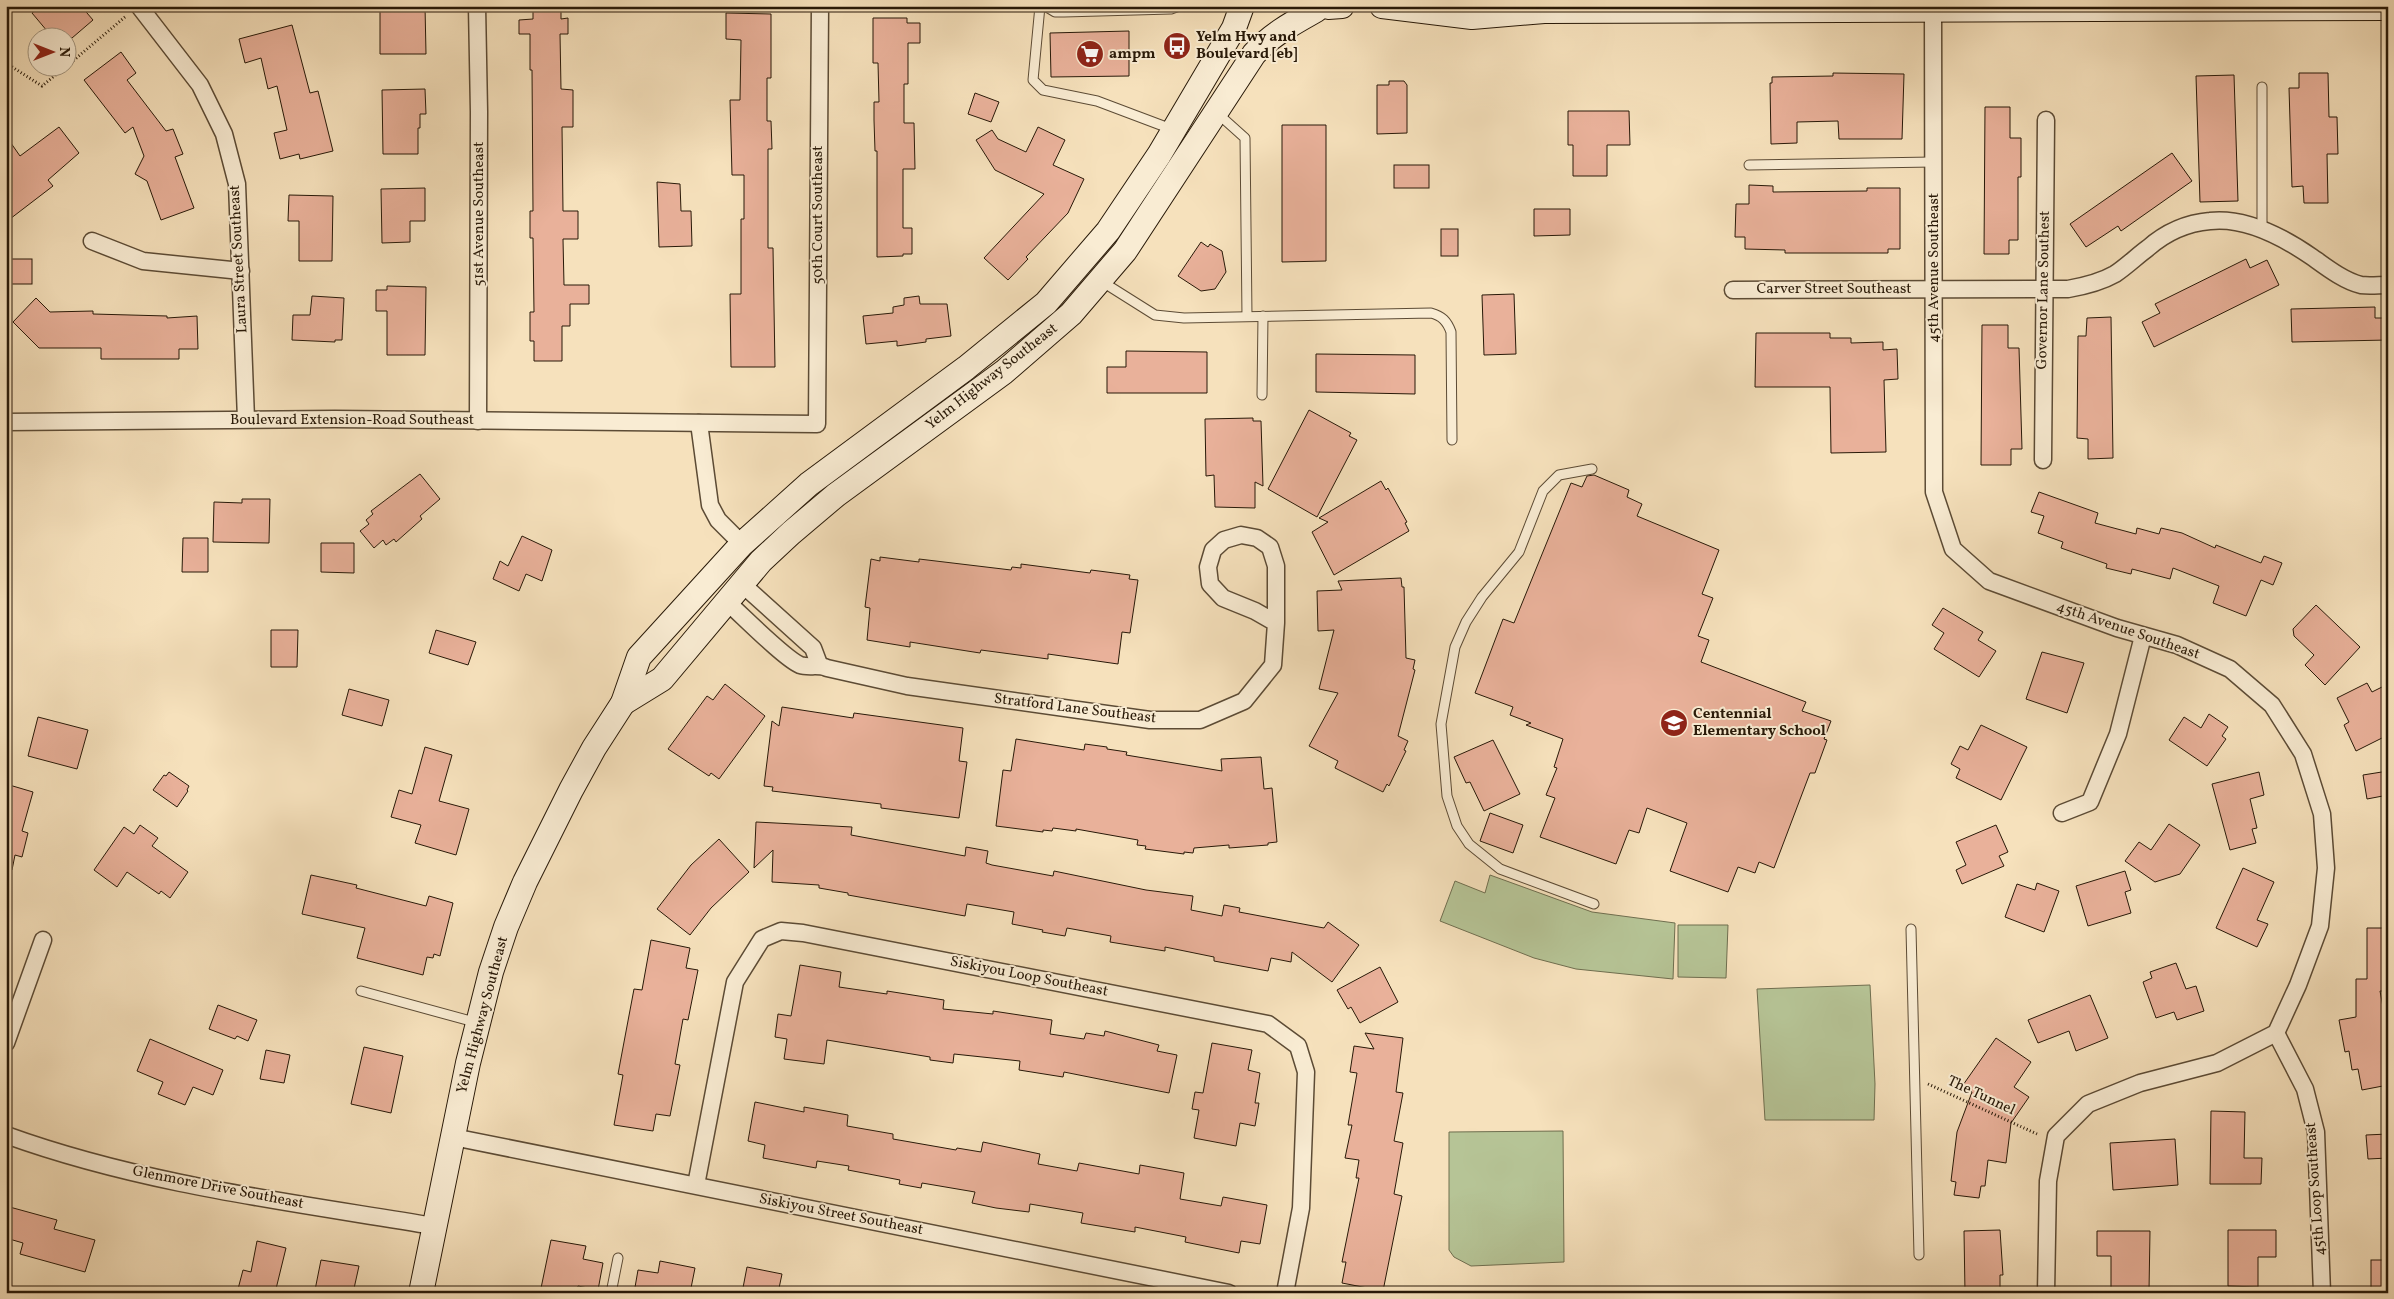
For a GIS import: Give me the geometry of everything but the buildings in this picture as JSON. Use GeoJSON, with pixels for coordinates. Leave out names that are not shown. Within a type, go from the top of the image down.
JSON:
{"type":"FeatureCollection","features":[{"type":"Feature","properties":{"kind":"main road","name":"Yelm Highway Southeast"},"geometry":{"type":"LineString","coordinates":[[421,1293],[478,1023],[506,927],[525,882],[589,757],[623,703],[639,657],[742,544],[809,484],[966,368],[1046,303],[1108,231],[1174,130],[1234,28],[1242,6]]}},
{"type":"Feature","properties":{"kind":"main road"},"geometry":{"type":"LineString","coordinates":[[1286,6],[1295,10],[1329,7]]}},
{"type":"Feature","properties":{"kind":"main road"},"geometry":{"type":"LineString","coordinates":[[1382,6],[1472,17],[1536,9],[2388,8]]}},
{"type":"Feature","properties":{"kind":"main road","name":"Yelm Highway Southeast"},"geometry":{"type":"LineString","coordinates":[[623,703],[662,679],[761,561],[836,495],[1004,372],[1071,314],[1125,251],[1254,54],[1267,39],[1329,7]]}},
{"type":"Feature","properties":{"kind":"street","name":"51st Avenue Southeast"},"geometry":{"type":"LineString","coordinates":[[477,6],[479,112],[478,421]]}},
{"type":"Feature","properties":{"kind":"street","name":"50th Court Southeast"},"geometry":{"type":"LineString","coordinates":[[817,424],[820,6]]}},
{"type":"Feature","properties":{"kind":"street","name":"Laura Street Southeast"},"geometry":{"type":"LineString","coordinates":[[142,7],[200,85],[224,134],[237,184],[246,419]]}},
{"type":"Feature","properties":{"kind":"street","name":"45th Avenue Southeast"},"geometry":{"type":"LineString","coordinates":[[1933,10],[1934,492],[1954,549],[1989,581],[2143,636],[2177,645],[2230,669],[2272,704],[2303,754],[2322,814],[2326,868],[2320,926],[2298,985],[2276,1034]]}},
{"type":"Feature","properties":{"kind":"street","name":"Governor Lane Southest"},"geometry":{"type":"LineString","coordinates":[[2043,460],[2046,120]]}},
{"type":"Feature","properties":{"kind":"street","name":"Carver Street Southeast"},"geometry":{"type":"LineString","coordinates":[[1733,290],[2068,289],[2090,285],[2106,278],[2133,261],[2149,246],[2189,225],[2211,221],[2234,222],[2262,230],[2299,248],[2332,271],[2361,285],[2388,285]]}},
{"type":"Feature","properties":{"kind":"street"},"geometry":{"type":"LineString","coordinates":[[92,241],[143,261],[241,271]]}},
{"type":"Feature","properties":{"kind":"street","name":"Boulevard Extension-Road Southeast"},"geometry":{"type":"LineString","coordinates":[[6,422],[246,419],[817,424]]}},
{"type":"Feature","properties":{"kind":"street"},"geometry":{"type":"LineString","coordinates":[[699,423],[710,506],[718,520],[742,544]]}},
{"type":"Feature","properties":{"kind":"street","name":"Stratford Lane Southeast"},"geometry":{"type":"LineString","coordinates":[[734,592],[784,653],[801,665],[818,664],[827,668],[907,686],[1150,720],[1200,720],[1244,701],[1273,665],[1276,623],[1276,566],[1270,547],[1257,538],[1241,535],[1224,540],[1213,550],[1208,567],[1210,584],[1223,598],[1255,611],[1276,623]]}},
{"type":"Feature","properties":{"kind":"street"},"geometry":{"type":"LineString","coordinates":[[734,592],[813,648],[818,664]]}},
{"type":"Feature","properties":{"kind":"street"},"geometry":{"type":"LineString","coordinates":[[2062,813],[2090,802],[2118,734],[2143,636]]}},
{"type":"Feature","properties":{"kind":"street","name":"Siskiyou Loop Southeast"},"geometry":{"type":"LineString","coordinates":[[696,1185],[734,982],[762,940],[781,931],[803,934],[1268,1024],[1298,1046],[1306,1072],[1301,1208],[1285,1293]]}},
{"type":"Feature","properties":{"kind":"street"},"geometry":{"type":"LineString","coordinates":[[6,1043],[43,940]]}},
{"type":"Feature","properties":{"kind":"street"},"geometry":{"type":"LineString","coordinates":[[2046,1293],[2048,1181],[2056,1136],[2088,1104],[2140,1083],[2217,1063],[2276,1034]]}},
{"type":"Feature","properties":{"kind":"street","name":"45th Loop Southeast"},"geometry":{"type":"LineString","coordinates":[[2276,1034],[2305,1090],[2316,1132],[2322,1293]]}},
{"type":"Feature","properties":{"kind":"street","name":"Glenmore Drive Southeast"},"geometry":{"type":"LineString","coordinates":[[6,1134],[52,1151],[147,1177],[434,1226]]}},
{"type":"Feature","properties":{"kind":"street","name":"Siskiyou Street Southeast"},"geometry":{"type":"LineString","coordinates":[[453,1137],[1229,1293]]}},
{"type":"Feature","properties":{"kind":"lane"},"geometry":{"type":"LineString","coordinates":[[1040,6],[1033,80],[1043,90],[1097,101],[1174,130]]}},
{"type":"Feature","properties":{"kind":"lane"},"geometry":{"type":"LineString","coordinates":[[1045,6],[1055,12],[1171,10],[1179,6]]}},
{"type":"Feature","properties":{"kind":"lane"},"geometry":{"type":"LineString","coordinates":[[2262,87],[2262,230]]}},
{"type":"Feature","properties":{"kind":"lane"},"geometry":{"type":"LineString","coordinates":[[1216,112],[1245,138],[1247,316]]}},
{"type":"Feature","properties":{"kind":"lane"},"geometry":{"type":"LineString","coordinates":[[1748,165],[1933,162]]}},
{"type":"Feature","properties":{"kind":"lane"},"geometry":{"type":"LineString","coordinates":[[1101,281],[1155,315],[1184,318],[1431,313],[1439,315],[1447,322],[1451,332],[1452,440]]}},
{"type":"Feature","properties":{"kind":"lane"},"geometry":{"type":"LineString","coordinates":[[1262,395],[1263,316]]}},
{"type":"Feature","properties":{"kind":"lane"},"geometry":{"type":"LineString","coordinates":[[1592,469],[1559,475],[1543,491],[1519,552],[1482,597],[1462,630],[1455,647],[1448,674],[1441,724],[1447,796],[1457,826],[1469,844],[1500,869],[1594,904]]}},
{"type":"Feature","properties":{"kind":"lane"},"geometry":{"type":"LineString","coordinates":[[1911,929],[1919,1255]]}},
{"type":"Feature","properties":{"kind":"lane"},"geometry":{"type":"LineString","coordinates":[[361,991],[478,1023]]}},
{"type":"Feature","properties":{"kind":"lane"},"geometry":{"type":"LineString","coordinates":[[611,1293],[618,1258]]}},
{"type":"Feature","properties":{"kind":"path"},"geometry":{"type":"LineString","coordinates":[[78,57],[142,7]]}},
{"type":"Feature","properties":{"kind":"path"},"geometry":{"type":"LineString","coordinates":[[6,63],[28,77]]}},
{"type":"Feature","properties":{"kind":"path"},"geometry":{"type":"LineString","coordinates":[[29,78],[42,86],[52,78]]}},
{"type":"Feature","properties":{"kind":"path","name":"The Tunnel"},"geometry":{"type":"LineString","coordinates":[[1915,1078],[2037,1134]]}},
{"type":"Feature","properties":{"kind":"green space"},"geometry":{"type":"Polygon","coordinates":[[[1490,875],[1592,912],[1675,923],[1673,979],[1576,969],[1534,958],[1440,921],[1455,881],[1485,893],[1490,875]]]}},
{"type":"Feature","properties":{"kind":"green space"},"geometry":{"type":"Polygon","coordinates":[[[1678,925],[1728,925],[1726,978],[1678,977],[1678,925]]]}},
{"type":"Feature","properties":{"kind":"green space"},"geometry":{"type":"Polygon","coordinates":[[[1870,985],[1875,1084],[1874,1120],[1765,1120],[1757,989],[1870,985]]]}},
{"type":"Feature","properties":{"kind":"green space"},"geometry":{"type":"Polygon","coordinates":[[[1563,1131],[1564,1262],[1471,1266],[1454,1257],[1449,1250],[1449,1132],[1563,1131]]]}},
{"type":"Feature","properties":{"kind":"place","name":"Yelm Hwy and Boulevard [eb]"},"geometry":{"type":"Point","coordinates":[1177,46]}},
{"type":"Feature","properties":{"kind":"place","name":"ampm"},"geometry":{"type":"Point","coordinates":[1090,54]}},
{"type":"Feature","properties":{"kind":"place","name":"Centennial Elementary School"},"geometry":{"type":"Point","coordinates":[1674,723]}}]}
